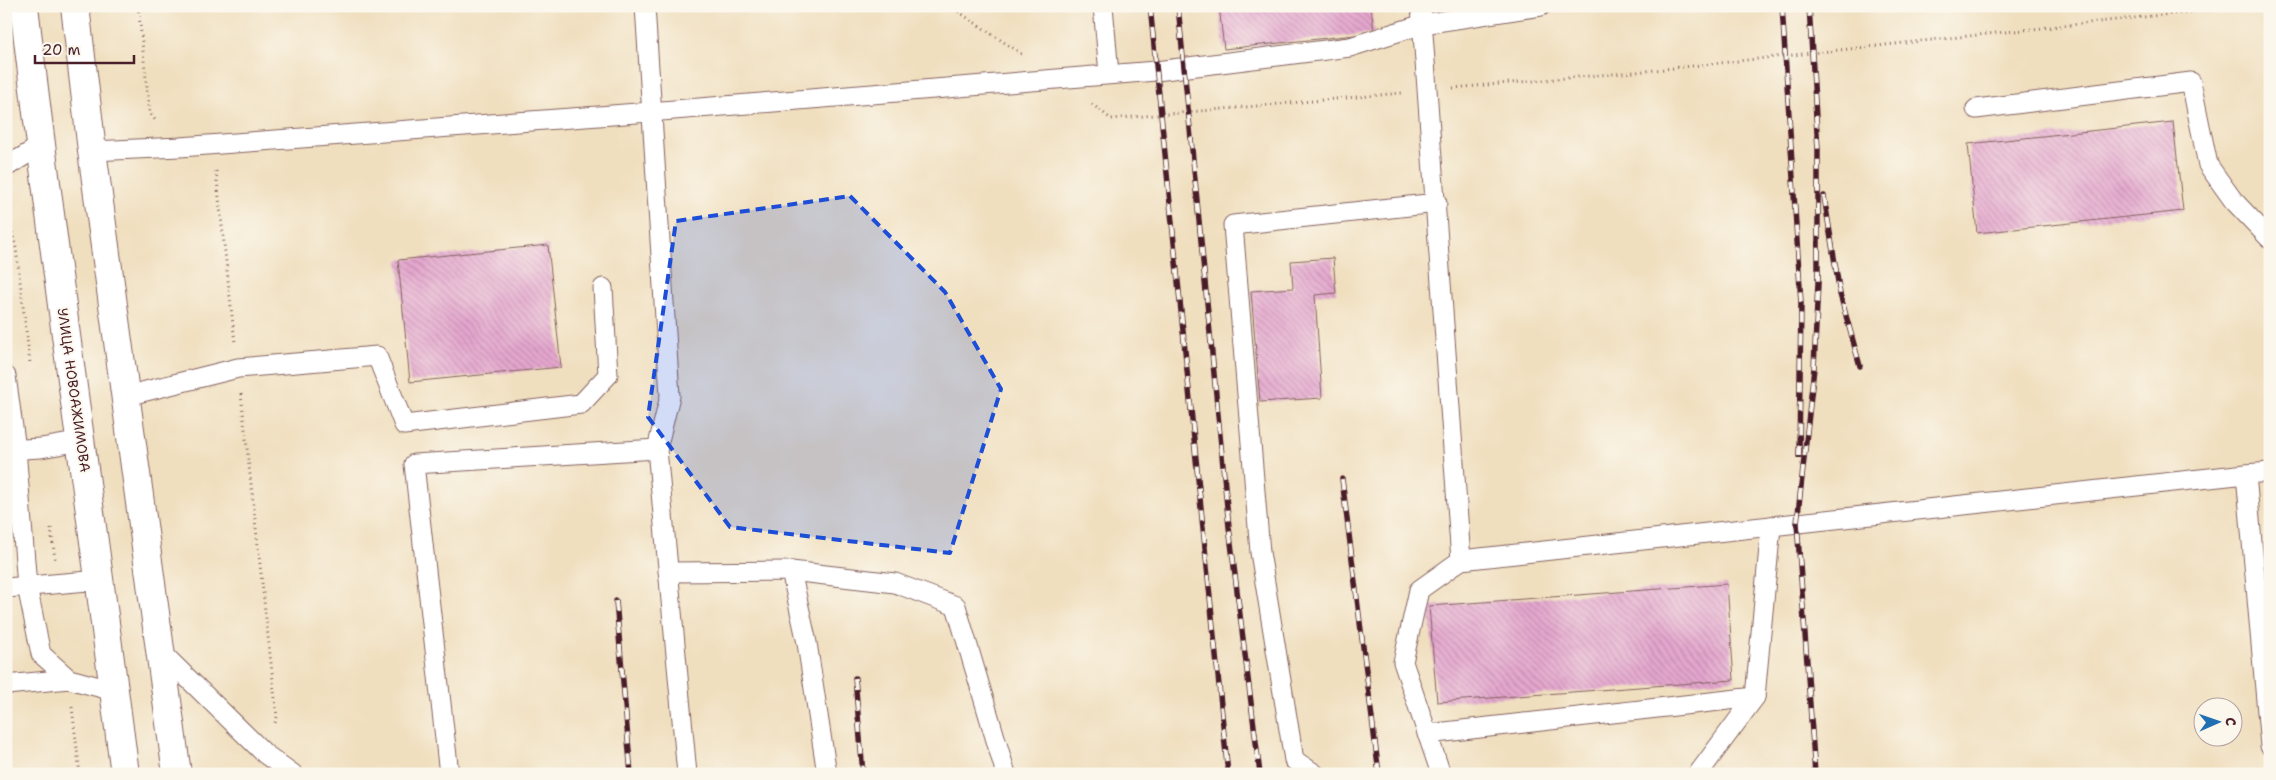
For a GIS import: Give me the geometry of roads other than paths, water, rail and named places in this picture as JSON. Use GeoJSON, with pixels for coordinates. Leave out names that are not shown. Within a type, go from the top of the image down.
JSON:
{"type":"FeatureCollection","features":[{"type":"Feature","properties":{"kind":"main road","name":"УЛИЦА НОВОАЖИМОВА"},"geometry":{"type":"LineString","coordinates":[[24,6],[40,146],[82,442],[125,774]]}},
{"type":"Feature","properties":{"kind":"main road"},"geometry":{"type":"LineString","coordinates":[[75,6],[92,151],[177,774]]}},
{"type":"Feature","properties":{"kind":"lane"},"geometry":{"type":"LineString","coordinates":[[645,6],[670,396],[657,449],[687,774]]}},
{"type":"Feature","properties":{"kind":"lane"},"geometry":{"type":"LineString","coordinates":[[1103,6],[1109,74]]}},
{"type":"Feature","properties":{"kind":"lane"},"geometry":{"type":"LineString","coordinates":[[92,151],[180,147],[653,112],[1178,69],[1350,47],[1422,15],[1542,6]]}},
{"type":"Feature","properties":{"kind":"lane"},"geometry":{"type":"LineString","coordinates":[[1422,15],[1429,90],[1461,560]]}},
{"type":"Feature","properties":{"kind":"lane"},"geometry":{"type":"LineString","coordinates":[[1976,109],[2191,82],[2208,165],[2233,200],[2270,239]]}},
{"type":"Feature","properties":{"kind":"lane"},"geometry":{"type":"LineString","coordinates":[[6,167],[40,146]]}},
{"type":"Feature","properties":{"kind":"lane"},"geometry":{"type":"LineString","coordinates":[[1315,774],[1294,760],[1260,552],[1233,225],[1437,202]]}},
{"type":"Feature","properties":{"kind":"lane"},"geometry":{"type":"LineString","coordinates":[[126,396],[238,368],[377,356],[404,425],[581,404],[608,375],[603,288]]}},
{"type":"Feature","properties":{"kind":"lane"},"geometry":{"type":"LineString","coordinates":[[6,376],[11,450],[28,586],[41,654],[69,679]]}},
{"type":"Feature","properties":{"kind":"lane"},"geometry":{"type":"LineString","coordinates":[[11,450],[82,442]]}},
{"type":"Feature","properties":{"kind":"lane"},"geometry":{"type":"LineString","coordinates":[[449,774],[414,464],[657,449]]}},
{"type":"Feature","properties":{"kind":"lane"},"geometry":{"type":"LineString","coordinates":[[1441,774],[1403,662],[1419,590],[1461,560],[2270,472]]}},
{"type":"Feature","properties":{"kind":"lane"},"geometry":{"type":"LineString","coordinates":[[2246,474],[2270,746]]}},
{"type":"Feature","properties":{"kind":"lane"},"geometry":{"type":"LineString","coordinates":[[1698,774],[1755,697],[1771,526]]}},
{"type":"Feature","properties":{"kind":"lane"},"geometry":{"type":"LineString","coordinates":[[668,572],[791,571],[895,583],[956,606],[1006,774]]}},
{"type":"Feature","properties":{"kind":"lane"},"geometry":{"type":"LineString","coordinates":[[791,571],[807,644],[827,774]]}},
{"type":"Feature","properties":{"kind":"lane"},"geometry":{"type":"LineString","coordinates":[[6,588],[100,580]]}},
{"type":"Feature","properties":{"kind":"lane"},"geometry":{"type":"LineString","coordinates":[[161,652],[265,754],[292,774]]}},
{"type":"Feature","properties":{"kind":"lane"},"geometry":{"type":"LineString","coordinates":[[6,686],[69,679],[114,691]]}},
{"type":"Feature","properties":{"kind":"lane"},"geometry":{"type":"LineString","coordinates":[[1427,734],[1755,697]]}},
{"type":"Feature","properties":{"kind":"railway"},"geometry":{"type":"LineString","coordinates":[[1150,6],[1228,774]]}},
{"type":"Feature","properties":{"kind":"railway"},"geometry":{"type":"LineString","coordinates":[[1178,6],[1229,527],[1260,774]]}},
{"type":"Feature","properties":{"kind":"railway"},"geometry":{"type":"LineString","coordinates":[[1782,6],[1801,303],[1799,456]]}},
{"type":"Feature","properties":{"kind":"railway"},"geometry":{"type":"LineString","coordinates":[[1809,6],[1818,149],[1818,283],[1814,368],[1797,523],[1815,774]]}},
{"type":"Feature","properties":{"kind":"railway"},"geometry":{"type":"LineString","coordinates":[[1824,196],[1840,294],[1860,366]]}},
{"type":"Feature","properties":{"kind":"railway"},"geometry":{"type":"LineString","coordinates":[[1342,479],[1379,774]]}},
{"type":"Feature","properties":{"kind":"railway"},"geometry":{"type":"LineString","coordinates":[[616,601],[631,774]]}},
{"type":"Feature","properties":{"kind":"railway"},"geometry":{"type":"LineString","coordinates":[[855,678],[863,774]]}}]}
